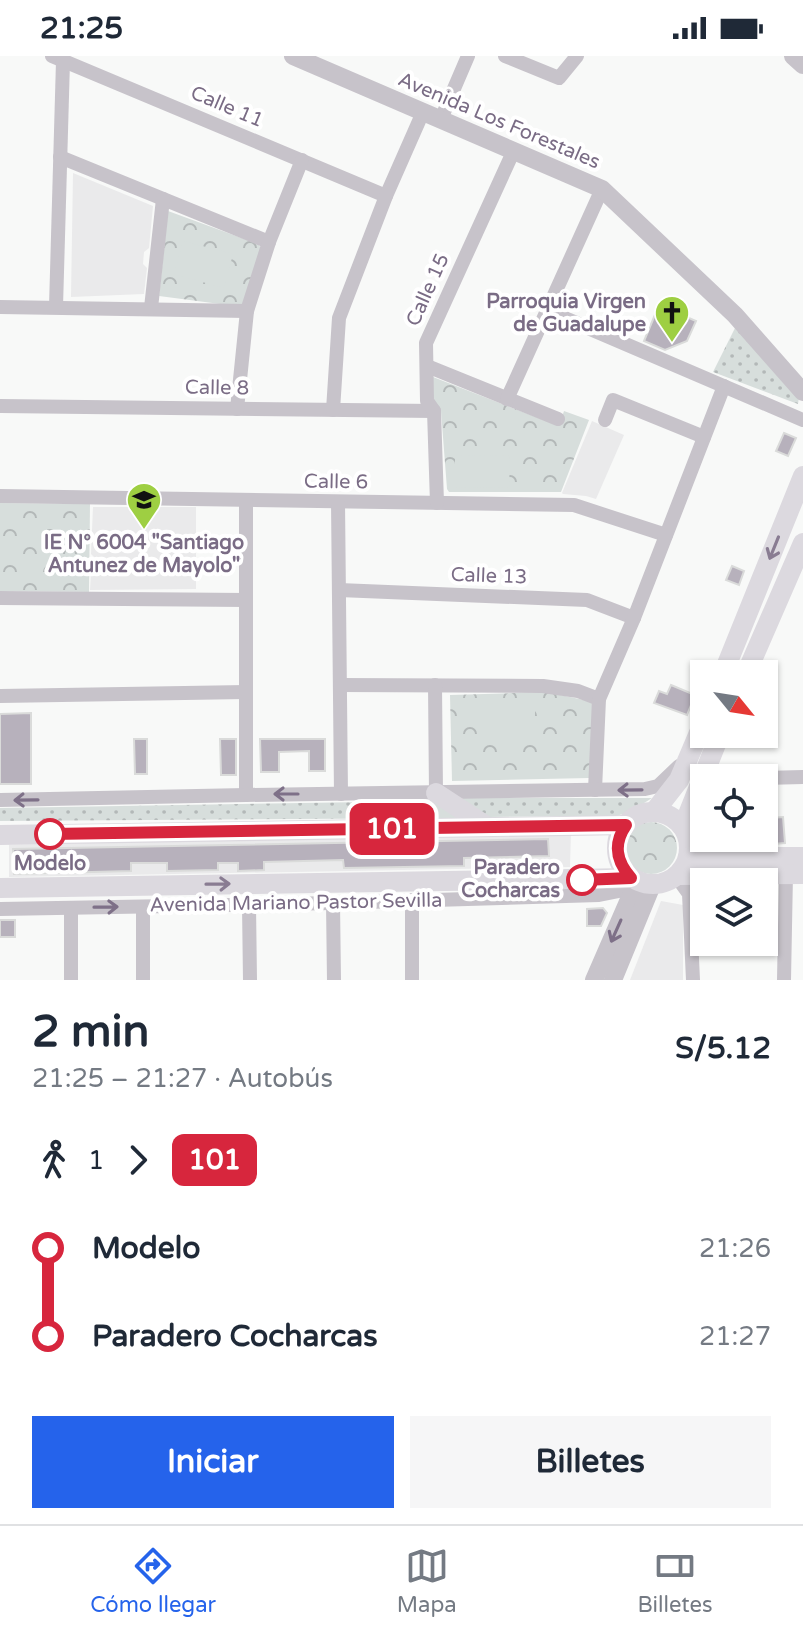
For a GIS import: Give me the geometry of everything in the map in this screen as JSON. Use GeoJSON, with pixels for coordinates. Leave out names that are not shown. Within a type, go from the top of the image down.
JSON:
{"type":"FeatureCollection","features":[{"type":"Feature","properties":{"kind":"main road"},"geometry":{"type":"LineString","coordinates":[[729,660],[803,476]]}},
{"type":"Feature","properties":{"kind":"main road"},"geometry":{"type":"LineString","coordinates":[[752,660],[803,543]]}},
{"type":"Feature","properties":{"kind":"main road"},"geometry":{"type":"LineString","coordinates":[[654,812],[679,780],[693,748]]}},
{"type":"Feature","properties":{"kind":"main road"},"geometry":{"type":"LineString","coordinates":[[436,793],[488,827]]}},
{"type":"Feature","properties":{"kind":"main road"},"geometry":{"type":"LineString","coordinates":[[683,827],[690,810]]}},
{"type":"Feature","properties":{"kind":"main road"},"geometry":{"type":"LineString","coordinates":[[681,870],[689,847],[683,827],[675,819],[654,812],[643,813],[626,825],[620,834],[617,855],[620,865],[639,881],[661,884],[681,870],[803,857]]}},
{"type":"Feature","properties":{"kind":"main road"},"geometry":{"type":"LineString","coordinates":[[0,835],[626,825]]}},
{"type":"Feature","properties":{"kind":"main road"},"geometry":{"type":"LineString","coordinates":[[681,870],[794,874]]}},
{"type":"Feature","properties":{"kind":"main road","name":"Avenida Mariano Pastor Sevilla"},"geometry":{"type":"LineString","coordinates":[[0,888],[639,881]]}},
{"type":"Feature","properties":{"kind":"street","name":"Avenida Los Forestales"},"geometry":{"type":"LineString","coordinates":[[293,56],[602,189],[735,315],[803,392]]}},
{"type":"Feature","properties":{"kind":"street"},"geometry":{"type":"LineString","coordinates":[[333,410],[339,318],[386,196],[468,56]]}},
{"type":"Feature","properties":{"kind":"street"},"geometry":{"type":"LineString","coordinates":[[505,56],[559,78],[577,56]]}},
{"type":"Feature","properties":{"kind":"street"},"geometry":{"type":"LineString","coordinates":[[793,56],[803,65]]}},
{"type":"Feature","properties":{"kind":"street"},"geometry":{"type":"LineString","coordinates":[[56,307],[60,157],[57,58]]}},
{"type":"Feature","properties":{"kind":"street","name":"Calle 11"},"geometry":{"type":"LineString","coordinates":[[57,58],[386,196]]}},
{"type":"Feature","properties":{"kind":"street","name":"Calle 15"},"geometry":{"type":"LineString","coordinates":[[437,503],[434,411],[427,401],[426,343],[514,150]]}},
{"type":"Feature","properties":{"kind":"street"},"geometry":{"type":"LineString","coordinates":[[60,157],[269,242]]}},
{"type":"Feature","properties":{"kind":"street"},"geometry":{"type":"LineString","coordinates":[[237,409],[247,311],[269,242],[302,160]]}},
{"type":"Feature","properties":{"kind":"street"},"geometry":{"type":"LineString","coordinates":[[507,399],[602,189]]}},
{"type":"Feature","properties":{"kind":"street"},"geometry":{"type":"LineString","coordinates":[[151,308],[163,199]]}},
{"type":"Feature","properties":{"kind":"street"},"geometry":{"type":"LineString","coordinates":[[0,307],[247,311]]}},
{"type":"Feature","properties":{"kind":"street"},"geometry":{"type":"LineString","coordinates":[[546,310],[803,420]]}},
{"type":"Feature","properties":{"kind":"street"},"geometry":{"type":"LineString","coordinates":[[427,366],[558,419]]}},
{"type":"Feature","properties":{"kind":"street"},"geometry":{"type":"LineString","coordinates":[[595,790],[599,699],[634,618],[724,386]]}},
{"type":"Feature","properties":{"kind":"street"},"geometry":{"type":"LineString","coordinates":[[605,420],[613,400],[704,437]]}},
{"type":"Feature","properties":{"kind":"street","name":"Calle 8"},"geometry":{"type":"LineString","coordinates":[[0,406],[434,411]]}},
{"type":"Feature","properties":{"kind":"street","name":"Calle 6"},"geometry":{"type":"LineString","coordinates":[[0,496],[574,505],[666,535]]}},
{"type":"Feature","properties":{"kind":"street"},"geometry":{"type":"LineString","coordinates":[[246,501],[246,795]]}},
{"type":"Feature","properties":{"kind":"street"},"geometry":{"type":"LineString","coordinates":[[338,502],[341,794]]}},
{"type":"Feature","properties":{"kind":"street","name":"Calle 13"},"geometry":{"type":"LineString","coordinates":[[339,590],[587,600],[634,618]]}},
{"type":"Feature","properties":{"kind":"street"},"geometry":{"type":"LineString","coordinates":[[0,598],[246,600]]}},
{"type":"Feature","properties":{"kind":"street"},"geometry":{"type":"LineString","coordinates":[[340,685],[551,687],[578,691],[599,699]]}},
{"type":"Feature","properties":{"kind":"street"},"geometry":{"type":"LineString","coordinates":[[435,685],[436,793]]}},
{"type":"Feature","properties":{"kind":"street"},"geometry":{"type":"LineString","coordinates":[[0,696],[246,692]]}},
{"type":"Feature","properties":{"kind":"street"},"geometry":{"type":"LineString","coordinates":[[0,800],[645,789],[658,786],[692,751]]}},
{"type":"Feature","properties":{"kind":"street"},"geometry":{"type":"LineString","coordinates":[[778,778],[803,777]]}},
{"type":"Feature","properties":{"kind":"street"},"geometry":{"type":"LineString","coordinates":[[681,870],[689,894],[693,980]]}},
{"type":"Feature","properties":{"kind":"street"},"geometry":{"type":"LineString","coordinates":[[784,980],[794,874]]}},
{"type":"Feature","properties":{"kind":"street"},"geometry":{"type":"LineString","coordinates":[[594,980],[639,881]]}},
{"type":"Feature","properties":{"kind":"street"},"geometry":{"type":"LineString","coordinates":[[613,980],[639,881]]}},
{"type":"Feature","properties":{"kind":"street","name":"Avenida Mariano Pastor Sevilla"},"geometry":{"type":"LineString","coordinates":[[0,909],[599,895],[624,890],[639,881]]}},
{"type":"Feature","properties":{"kind":"street"},"geometry":{"type":"LineString","coordinates":[[412,900],[412,980]]}},
{"type":"Feature","properties":{"kind":"street"},"geometry":{"type":"LineString","coordinates":[[333,903],[334,980]]}},
{"type":"Feature","properties":{"kind":"street"},"geometry":{"type":"LineString","coordinates":[[249,905],[250,980]]}},
{"type":"Feature","properties":{"kind":"street"},"geometry":{"type":"LineString","coordinates":[[143,907],[143,980]]}},
{"type":"Feature","properties":{"kind":"street"},"geometry":{"type":"LineString","coordinates":[[71,908],[71,980]]}},
{"type":"Feature","properties":{"kind":"shaded area"},"geometry":{"type":"Polygon","coordinates":[[[73,173],[153,206],[149,248],[144,252],[143,264],[147,268],[144,294],[71,297],[73,173]]]}},
{"type":"Feature","properties":{"kind":"shaded area"},"geometry":{"type":"Polygon","coordinates":[[[592,421],[624,435],[596,499],[563,494],[562,493],[592,421]]]}},
{"type":"Feature","properties":{"kind":"shaded area","name":"IE N° 6004 \"Santiago Antunez de Mayolo\""},"geometry":{"type":"Polygon","coordinates":[[[93,507],[196,507],[196,589],[90,590],[91,573],[95,566],[95,558],[91,554],[93,507]]]}},
{"type":"Feature","properties":{"kind":"shaded area"},"geometry":{"type":"Polygon","coordinates":[[[571,831],[570,867],[9,877],[9,845],[571,831]]]}},
{"type":"Feature","properties":{"kind":"shaded area"},"geometry":{"type":"Polygon","coordinates":[[[661,901],[683,905],[683,980],[630,980],[661,901]]]}},
{"type":"Feature","properties":{"kind":"green space"},"geometry":{"type":"Polygon","coordinates":[[[168,211],[258,244],[262,249],[243,307],[159,296],[168,211]]]}},
{"type":"Feature","properties":{"kind":"green space"},"geometry":{"type":"Polygon","coordinates":[[[183,241],[233,254],[224,288],[174,274],[183,241]]]}},
{"type":"Feature","properties":{"kind":"green space"},"geometry":{"type":"Polygon","coordinates":[[[736,326],[799,397],[798,404],[713,372],[736,326]]]}},
{"type":"Feature","properties":{"kind":"green space"},"geometry":{"type":"Polygon","coordinates":[[[433,377],[559,426],[564,411],[589,420],[561,492],[449,492],[441,411],[430,399],[433,377]]]}},
{"type":"Feature","properties":{"kind":"green space"},"geometry":{"type":"Polygon","coordinates":[[[455,455],[510,456],[509,488],[455,487],[455,455]]]}},
{"type":"Feature","properties":{"kind":"green space"},"geometry":{"type":"Polygon","coordinates":[[[0,503],[90,504],[89,592],[0,591],[0,503]]]}},
{"type":"Feature","properties":{"kind":"green space"},"geometry":{"type":"Polygon","coordinates":[[[546,692],[594,703],[589,778],[452,781],[450,695],[546,692]]]}},
{"type":"Feature","properties":{"kind":"green space"},"geometry":{"type":"Polygon","coordinates":[[[482,702],[535,702],[535,734],[482,734],[482,702]]]}},
{"type":"Feature","properties":{"kind":"green space"},"geometry":{"type":"Polygon","coordinates":[[[454,798],[652,798],[630,812],[616,816],[489,817],[454,798]]]}},
{"type":"Feature","properties":{"kind":"green space"},"geometry":{"type":"Polygon","coordinates":[[[430,801],[458,818],[0,821],[0,808],[430,801]]]}},
{"type":"Feature","properties":{"kind":"green space"},"geometry":{"type":"Polygon","coordinates":[[[651,822],[669,830],[677,848],[669,866],[651,874],[633,866],[625,848],[633,830],[651,822]]]}},
{"type":"Feature","properties":{"kind":"building"},"geometry":{"type":"Polygon","coordinates":[[[659,305],[696,321],[687,341],[665,350],[644,341],[659,305]]]}},
{"type":"Feature","properties":{"kind":"building"},"geometry":{"type":"Polygon","coordinates":[[[784,433],[796,438],[788,456],[776,451],[784,433]]]}},
{"type":"Feature","properties":{"kind":"building"},"geometry":{"type":"Polygon","coordinates":[[[732,566],[744,571],[739,585],[726,580],[732,566]]]}},
{"type":"Feature","properties":{"kind":"building"},"geometry":{"type":"Polygon","coordinates":[[[671,685],[690,693],[687,715],[654,703],[659,691],[667,694],[671,685]]]}},
{"type":"Feature","properties":{"kind":"building"},"geometry":{"type":"Polygon","coordinates":[[[31,713],[31,784],[0,784],[0,714],[31,713]]]}},
{"type":"Feature","properties":{"kind":"building"},"geometry":{"type":"Polygon","coordinates":[[[134,739],[147,739],[147,774],[135,774],[134,739]]]}},
{"type":"Feature","properties":{"kind":"building"},"geometry":{"type":"Polygon","coordinates":[[[220,739],[236,739],[236,775],[221,775],[220,739]]]}},
{"type":"Feature","properties":{"kind":"building"},"geometry":{"type":"Polygon","coordinates":[[[260,739],[325,739],[325,771],[309,771],[309,751],[279,752],[279,772],[261,772],[260,739]]]}},
{"type":"Feature","properties":{"kind":"building"},"geometry":{"type":"Polygon","coordinates":[[[778,817],[783,817],[785,843],[778,844],[778,817]]]}},
{"type":"Feature","properties":{"kind":"building"},"geometry":{"type":"Polygon","coordinates":[[[548,839],[549,856],[464,858],[464,866],[344,868],[343,860],[264,862],[264,870],[238,871],[238,863],[218,863],[218,870],[167,871],[167,863],[131,863],[131,871],[14,874],[13,849],[548,839]]]}},
{"type":"Feature","properties":{"kind":"building"},"geometry":{"type":"Polygon","coordinates":[[[603,908],[607,913],[601,926],[587,926],[587,909],[603,908]]]}},
{"type":"Feature","properties":{"kind":"building"},"geometry":{"type":"Polygon","coordinates":[[[0,920],[15,920],[15,937],[0,937],[0,920]]]}},
{"type":"Feature","properties":{"kind":"bus line","name":"101"},"geometry":{"type":"LineString","coordinates":[[50,834],[626,825],[620,834],[617,855],[620,865],[631,878],[582,880]]}},
{"type":"Feature","properties":{"kind":"place","name":"Parroquia Virgen de Guadalupe"},"geometry":{"type":"Point","coordinates":[672,344]}},
{"type":"Feature","properties":{"kind":"place","name":"IE N° 6004 \"Santiago Antunez de Mayolo\""},"geometry":{"type":"Point","coordinates":[144,531]}},
{"type":"Feature","properties":{"kind":"place","name":"Modelo"},"geometry":{"type":"Point","coordinates":[50,834]}},
{"type":"Feature","properties":{"kind":"place","name":"Paradero Cocharcas"},"geometry":{"type":"Point","coordinates":[582,880]}}]}
